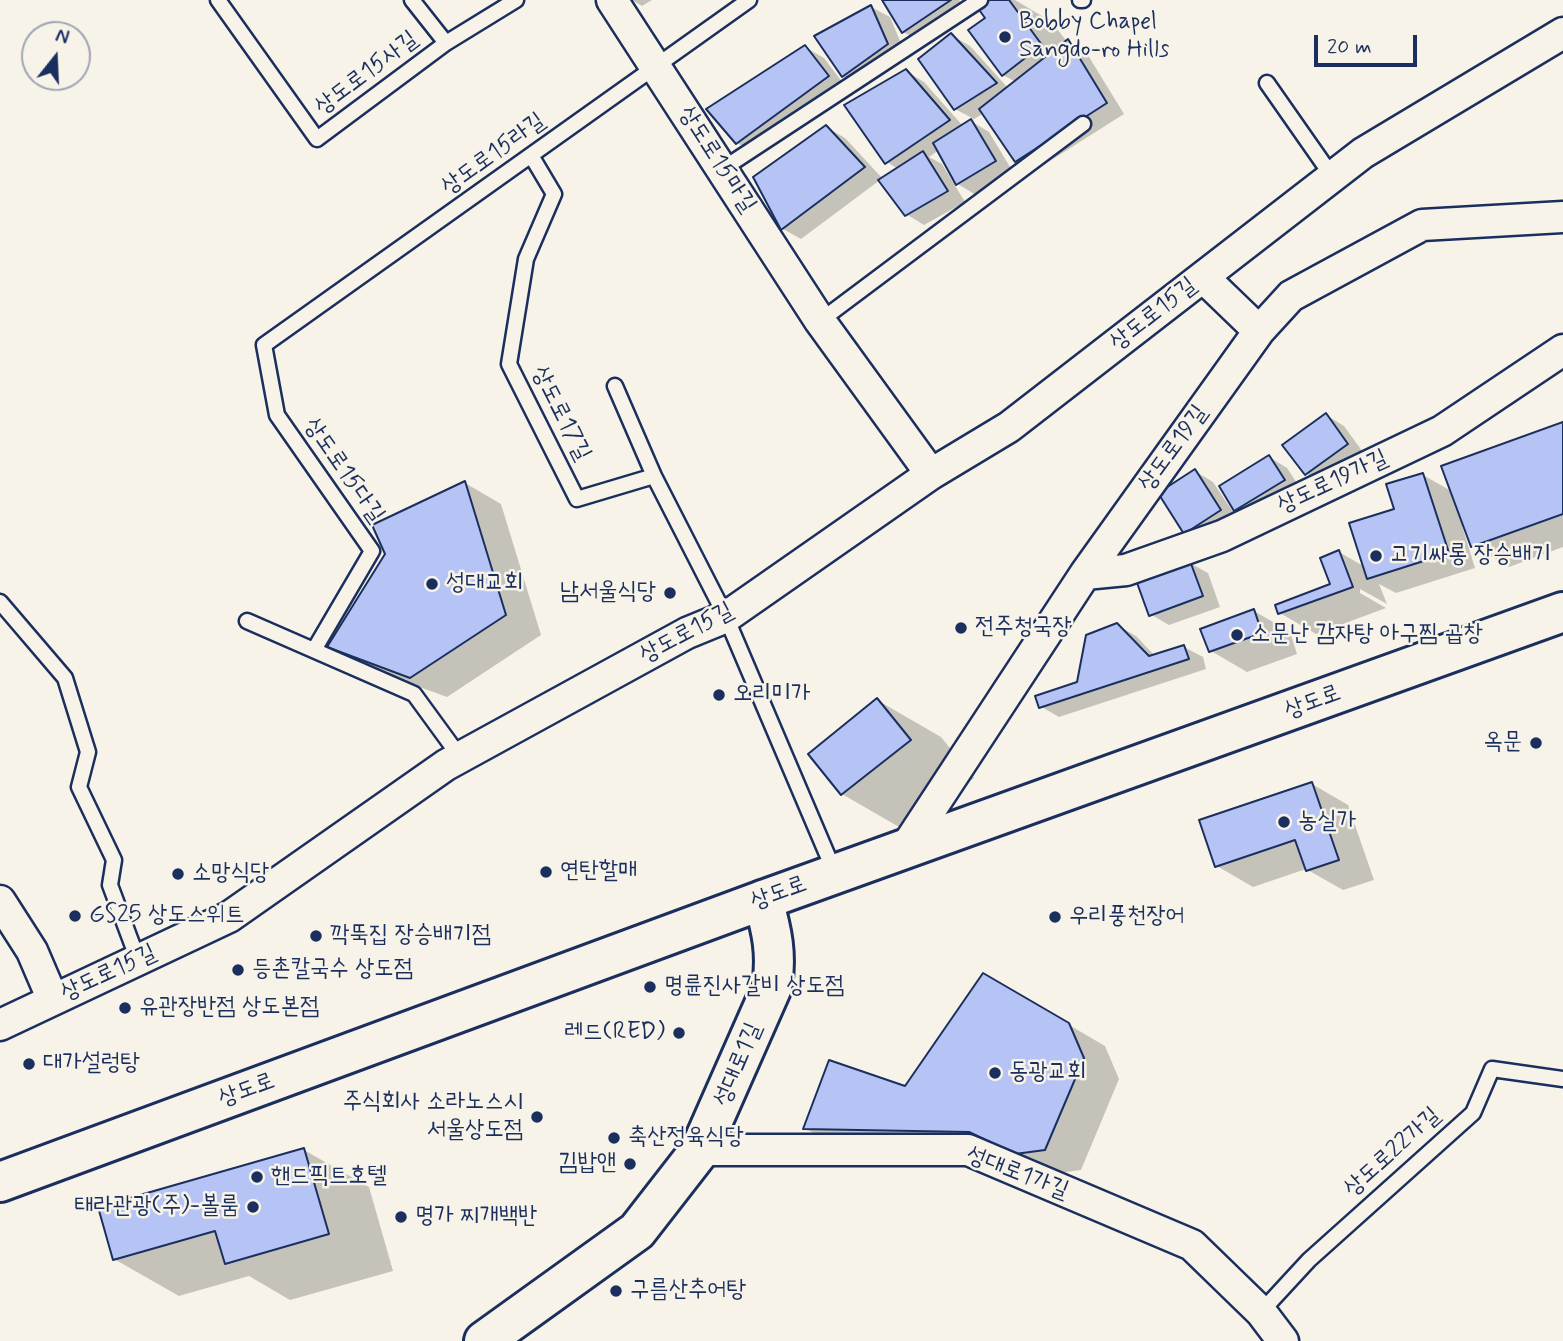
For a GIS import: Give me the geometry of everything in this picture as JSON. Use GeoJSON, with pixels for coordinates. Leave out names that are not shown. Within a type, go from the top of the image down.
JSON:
{"type":"FeatureCollection","features":[{"type":"Feature","properties":{"kind":"main road","name":"상도로"},"geometry":{"type":"LineString","coordinates":[[0,1182],[763,900],[1562,617]]}},
{"type":"Feature","properties":{"kind":"main road","name":"성대로1길"},"geometry":{"type":"LineString","coordinates":[[484,1341],[637,1231],[700,1150],[772,987],[776,959],[774,937],[763,900]]}},
{"type":"Feature","properties":{"kind":"street","name":"상도로15마길"},"geometry":{"type":"LineString","coordinates":[[612,0],[820,321],[932,474]]}},
{"type":"Feature","properties":{"kind":"street","name":"상도로15길"},"geometry":{"type":"LineString","coordinates":[[0,1026],[229,917],[460,757],[687,633],[726,617],[932,474],[1009,427],[1363,153],[1563,33]]}},
{"type":"Feature","properties":{"kind":"street","name":"상도로19길"},"geometry":{"type":"LineString","coordinates":[[904,850],[1085,574],[1259,331],[1291,296],[1422,225],[1563,217]]}},
{"type":"Feature","properties":{"kind":"street"},"geometry":{"type":"LineString","coordinates":[[1203,276],[1259,331]]}},
{"type":"Feature","properties":{"kind":"street","name":"상도로19가길"},"geometry":{"type":"LineString","coordinates":[[1085,574],[1126,570],[1222,536],[1442,431],[1563,350]]}},
{"type":"Feature","properties":{"kind":"street"},"geometry":{"type":"LineString","coordinates":[[0,901],[32,951],[53,1000]]}},
{"type":"Feature","properties":{"kind":"street","name":"성대로1가길"},"geometry":{"type":"LineString","coordinates":[[700,1150],[968,1150],[1192,1245],[1261,1312],[1283,1341]]}},
{"type":"Feature","properties":{"kind":"lane","name":"상도로15사길"},"geometry":{"type":"LineString","coordinates":[[218,0],[317,139],[446,43],[516,0]]}},
{"type":"Feature","properties":{"kind":"lane","name":"상도로15사길"},"geometry":{"type":"LineString","coordinates":[[412,0],[446,43]]}},
{"type":"Feature","properties":{"kind":"lane","name":"상도로15라길"},"geometry":{"type":"LineString","coordinates":[[264,345],[532,157],[655,64],[749,0]]}},
{"type":"Feature","properties":{"kind":"lane"},"geometry":{"type":"LineString","coordinates":[[721,170],[980,0]]}},
{"type":"Feature","properties":{"kind":"lane"},"geometry":{"type":"LineString","coordinates":[[1267,83],[1332,176]]}},
{"type":"Feature","properties":{"kind":"lane"},"geometry":{"type":"LineString","coordinates":[[820,321],[1083,124]]}},
{"type":"Feature","properties":{"kind":"lane","name":"상도로17길"},"geometry":{"type":"LineString","coordinates":[[532,157],[554,194],[526,259],[509,364],[577,499],[654,476]]}},
{"type":"Feature","properties":{"kind":"lane","name":"상도로15다길"},"geometry":{"type":"LineString","coordinates":[[264,345],[276,415],[372,551],[314,650]]}},
{"type":"Feature","properties":{"kind":"lane"},"geometry":{"type":"LineString","coordinates":[[615,386],[654,476],[726,617],[836,874]]}},
{"type":"Feature","properties":{"kind":"lane"},"geometry":{"type":"LineString","coordinates":[[0,601],[65,678],[88,752],[79,787],[114,860],[110,885],[138,960]]}},
{"type":"Feature","properties":{"kind":"lane"},"geometry":{"type":"LineString","coordinates":[[247,621],[414,694],[460,757]]}},
{"type":"Feature","properties":{"kind":"lane","name":"상도로22가길"},"geometry":{"type":"LineString","coordinates":[[1261,1312],[1309,1260],[1473,1113],[1492,1069],[1563,1079]]}},
{"type":"Feature","properties":{"kind":"building"},"geometry":{"type":"Polygon","coordinates":[[[882,0],[951,0],[902,33],[882,0]]]}},
{"type":"Feature","properties":{"kind":"building","name":"Bobby Chapel Sangdo-ro Hills"},"geometry":{"type":"Polygon","coordinates":[[[987,0],[1009,0],[1042,45],[1002,76],[968,30],[985,18],[977,7],[987,0]]]}},
{"type":"Feature","properties":{"kind":"building"},"geometry":{"type":"Polygon","coordinates":[[[871,5],[888,44],[842,77],[814,36],[871,5]]]}},
{"type":"Feature","properties":{"kind":"building"},"geometry":{"type":"Polygon","coordinates":[[[951,33],[997,83],[954,110],[918,59],[951,33]]]}},
{"type":"Feature","properties":{"kind":"building"},"geometry":{"type":"Polygon","coordinates":[[[1068,39],[1107,103],[1015,162],[979,109],[1068,39]]]}},
{"type":"Feature","properties":{"kind":"building"},"geometry":{"type":"Polygon","coordinates":[[[805,45],[829,76],[736,144],[706,109],[805,45]]]}},
{"type":"Feature","properties":{"kind":"building"},"geometry":{"type":"Polygon","coordinates":[[[906,69],[950,120],[885,164],[844,105],[906,69]]]}},
{"type":"Feature","properties":{"kind":"building"},"geometry":{"type":"Polygon","coordinates":[[[971,119],[996,161],[956,185],[933,143],[971,119]]]}},
{"type":"Feature","properties":{"kind":"building"},"geometry":{"type":"Polygon","coordinates":[[[826,125],[865,167],[781,230],[753,177],[826,125]]]}},
{"type":"Feature","properties":{"kind":"building"},"geometry":{"type":"Polygon","coordinates":[[[923,151],[948,191],[905,216],[878,180],[923,151]]]}},
{"type":"Feature","properties":{"kind":"building"},"geometry":{"type":"Polygon","coordinates":[[[1326,413],[1348,444],[1305,475],[1282,445],[1326,413]]]}},
{"type":"Feature","properties":{"kind":"building"},"geometry":{"type":"Polygon","coordinates":[[[1563,422],[1563,514],[1471,547],[1441,466],[1563,422]]]}},
{"type":"Feature","properties":{"kind":"building"},"geometry":{"type":"Polygon","coordinates":[[[1269,455],[1285,480],[1234,511],[1219,486],[1269,455]]]}},
{"type":"Feature","properties":{"kind":"building"},"geometry":{"type":"Polygon","coordinates":[[[1195,469],[1221,510],[1184,534],[1158,493],[1195,469]]]}},
{"type":"Feature","properties":{"kind":"building"},"geometry":{"type":"Polygon","coordinates":[[[1423,473],[1449,553],[1367,579],[1349,523],[1394,509],[1386,484],[1423,473]]]}},
{"type":"Feature","properties":{"kind":"building","name":"성대교회"},"geometry":{"type":"Polygon","coordinates":[[[465,481],[506,615],[410,678],[327,647],[385,554],[372,525],[465,481]]]}},
{"type":"Feature","properties":{"kind":"building"},"geometry":{"type":"Polygon","coordinates":[[[1339,550],[1353,587],[1278,614],[1275,605],[1330,584],[1320,558],[1339,550]]]}},
{"type":"Feature","properties":{"kind":"building"},"geometry":{"type":"Polygon","coordinates":[[[1190,561],[1203,596],[1149,616],[1136,580],[1190,561]]]}},
{"type":"Feature","properties":{"kind":"building"},"geometry":{"type":"Polygon","coordinates":[[[1254,609],[1262,633],[1209,652],[1200,629],[1254,609]]]}},
{"type":"Feature","properties":{"kind":"building"},"geometry":{"type":"Polygon","coordinates":[[[1117,623],[1149,656],[1184,645],[1189,659],[1039,708],[1035,696],[1077,682],[1086,635],[1117,623]]]}},
{"type":"Feature","properties":{"kind":"building"},"geometry":{"type":"Polygon","coordinates":[[[877,698],[911,740],[841,795],[808,754],[877,698]]]}},
{"type":"Feature","properties":{"kind":"building"},"geometry":{"type":"Polygon","coordinates":[[[1312,782],[1339,860],[1306,871],[1295,840],[1215,867],[1199,820],[1312,782]]]}},
{"type":"Feature","properties":{"kind":"building","name":"동광교회"},"geometry":{"type":"Polygon","coordinates":[[[983,973],[1069,1023],[1084,1058],[1045,1150],[1015,1154],[969,1132],[803,1129],[829,1060],[905,1086],[983,973]]]}},
{"type":"Feature","properties":{"kind":"building","name":"핸드픽트호텔"},"geometry":{"type":"Polygon","coordinates":[[[304,1148],[329,1234],[225,1264],[215,1231],[113,1260],[98,1207],[304,1148]]]}},
{"type":"Feature","properties":{"kind":"place","name":"Bobby Chapel Sangdo-ro Hills"},"geometry":{"type":"Point","coordinates":[1005,37]}},
{"type":"Feature","properties":{"kind":"place","name":"고기싸롱 장승배기"},"geometry":{"type":"Point","coordinates":[1376,556]}},
{"type":"Feature","properties":{"kind":"place","name":"성대교회"},"geometry":{"type":"Point","coordinates":[432,584]}},
{"type":"Feature","properties":{"kind":"place","name":"남서울식당"},"geometry":{"type":"Point","coordinates":[670,593]}},
{"type":"Feature","properties":{"kind":"place","name":"전주청국장"},"geometry":{"type":"Point","coordinates":[961,628]}},
{"type":"Feature","properties":{"kind":"place","name":"소문난 감자탕 아구찜 곱창"},"geometry":{"type":"Point","coordinates":[1237,635]}},
{"type":"Feature","properties":{"kind":"place","name":"오리미가"},"geometry":{"type":"Point","coordinates":[719,695]}},
{"type":"Feature","properties":{"kind":"place","name":"옥문"},"geometry":{"type":"Point","coordinates":[1536,743]}},
{"type":"Feature","properties":{"kind":"place","name":"농실가"},"geometry":{"type":"Point","coordinates":[1284,822]}},
{"type":"Feature","properties":{"kind":"place","name":"연탄할매"},"geometry":{"type":"Point","coordinates":[546,872]}},
{"type":"Feature","properties":{"kind":"place","name":"소망식당"},"geometry":{"type":"Point","coordinates":[178,874]}},
{"type":"Feature","properties":{"kind":"place","name":"GS25 상도스위트"},"geometry":{"type":"Point","coordinates":[75,916]}},
{"type":"Feature","properties":{"kind":"place","name":"우리풍천장어"},"geometry":{"type":"Point","coordinates":[1055,917]}},
{"type":"Feature","properties":{"kind":"place","name":"깍뚝집 장승배기점"},"geometry":{"type":"Point","coordinates":[316,936]}},
{"type":"Feature","properties":{"kind":"place","name":"등촌칼국수 상도점"},"geometry":{"type":"Point","coordinates":[238,970]}},
{"type":"Feature","properties":{"kind":"place","name":"명륜진사갈비 상도점"},"geometry":{"type":"Point","coordinates":[650,987]}},
{"type":"Feature","properties":{"kind":"place","name":"유관장반점 상도본점"},"geometry":{"type":"Point","coordinates":[125,1008]}},
{"type":"Feature","properties":{"kind":"place","name":"레드(RED)"},"geometry":{"type":"Point","coordinates":[679,1033]}},
{"type":"Feature","properties":{"kind":"place","name":"대가설렁탕"},"geometry":{"type":"Point","coordinates":[29,1064]}},
{"type":"Feature","properties":{"kind":"place","name":"동광교회"},"geometry":{"type":"Point","coordinates":[995,1073]}},
{"type":"Feature","properties":{"kind":"place","name":"주식회사 소라노스시 서울상도점"},"geometry":{"type":"Point","coordinates":[537,1117]}},
{"type":"Feature","properties":{"kind":"place","name":"축산정육식당"},"geometry":{"type":"Point","coordinates":[614,1138]}},
{"type":"Feature","properties":{"kind":"place","name":"김밥앤"},"geometry":{"type":"Point","coordinates":[630,1164]}},
{"type":"Feature","properties":{"kind":"place","name":"핸드픽트호텔"},"geometry":{"type":"Point","coordinates":[257,1177]}},
{"type":"Feature","properties":{"kind":"place","name":"태라관광(주)-볼룸"},"geometry":{"type":"Point","coordinates":[253,1207]}},
{"type":"Feature","properties":{"kind":"place","name":"명가 찌개백반"},"geometry":{"type":"Point","coordinates":[401,1217]}},
{"type":"Feature","properties":{"kind":"place","name":"구름산추어탕"},"geometry":{"type":"Point","coordinates":[616,1291]}}]}
